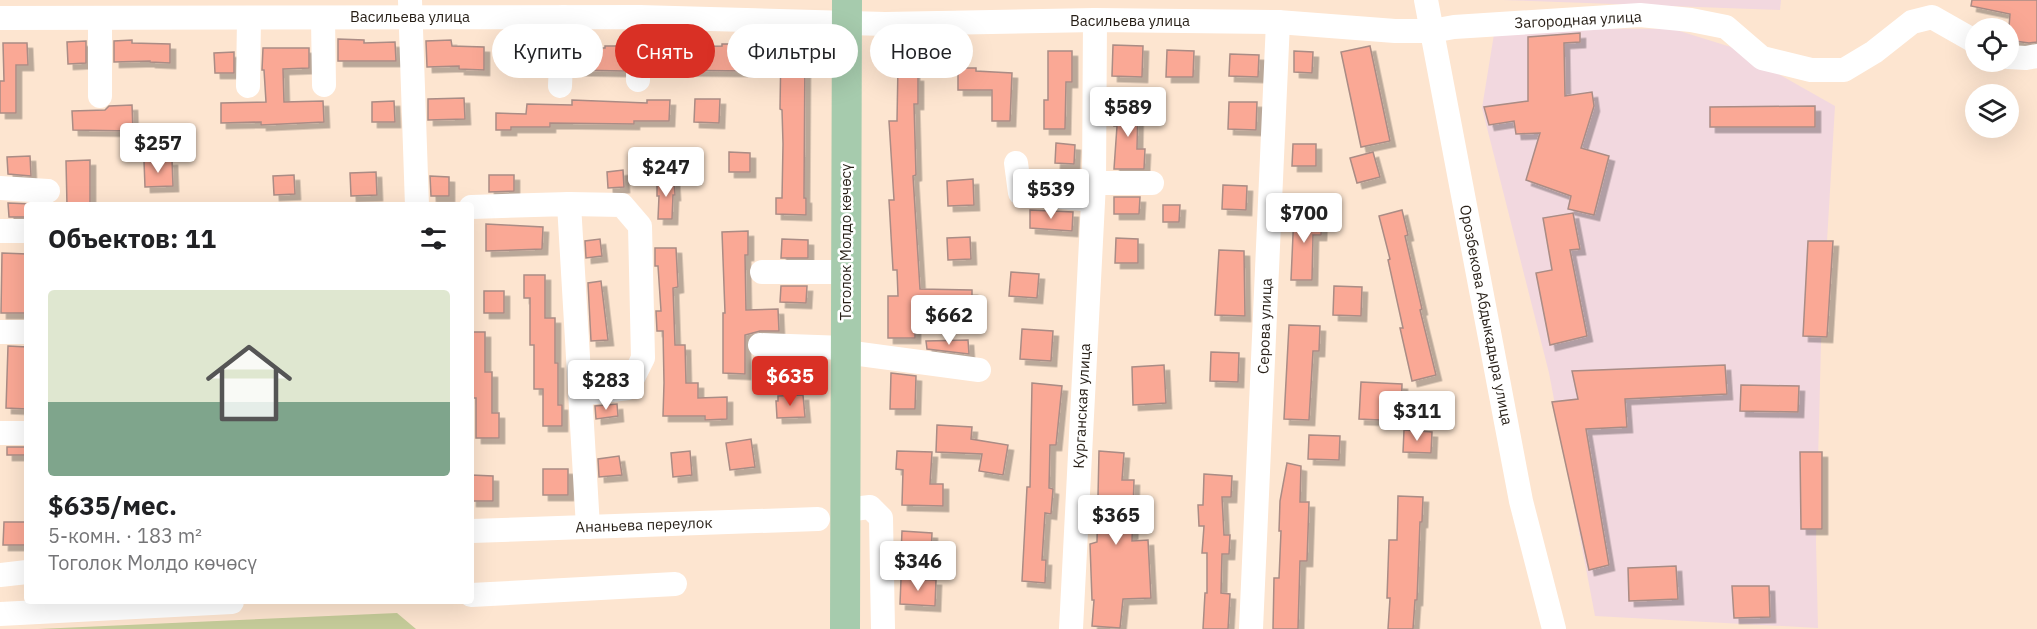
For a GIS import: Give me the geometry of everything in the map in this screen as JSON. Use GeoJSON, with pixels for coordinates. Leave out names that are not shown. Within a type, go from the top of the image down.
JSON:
{"type":"FeatureCollection","features":[{"type":"Feature","properties":{"kind":"main road","name":"Тоголок Молдо көчөсү"},"geometry":{"type":"LineString","coordinates":[[845,629],[832,515],[846,350],[848,12]]}},
{"type":"Feature","properties":{"kind":"street","name":"Орозбекова Абдыкадыра улица"},"geometry":{"type":"LineString","coordinates":[[1426,0],[1521,501],[1554,629]]}},
{"type":"Feature","properties":{"kind":"street","name":"Васильева улица"},"geometry":{"type":"LineString","coordinates":[[0,18],[249,18],[319,12],[410,9],[563,17],[848,12],[1095,20],[1278,22],[1395,31],[1432,31]]}},
{"type":"Feature","properties":{"kind":"street"},"geometry":{"type":"LineString","coordinates":[[410,9],[417,202]]}},
{"type":"Feature","properties":{"kind":"street"},"geometry":{"type":"LineString","coordinates":[[319,12],[324,85]]}},
{"type":"Feature","properties":{"kind":"street","name":"Загородная улица"},"geometry":{"type":"LineString","coordinates":[[1432,31],[1454,27],[1640,15],[1681,19],[1726,27],[1762,58],[1811,70],[1844,70],[1874,52],[1912,22],[1932,17],[1965,36]]}},
{"type":"Feature","properties":{"kind":"street"},"geometry":{"type":"LineString","coordinates":[[560,86],[563,17]]}},
{"type":"Feature","properties":{"kind":"street"},"geometry":{"type":"LineString","coordinates":[[638,80],[639,17]]}},
{"type":"Feature","properties":{"kind":"street"},"geometry":{"type":"LineString","coordinates":[[100,18],[100,96]]}},
{"type":"Feature","properties":{"kind":"street"},"geometry":{"type":"LineString","coordinates":[[248,86],[249,18]]}},
{"type":"Feature","properties":{"kind":"street","name":"Курганская улица"},"geometry":{"type":"LineString","coordinates":[[1071,629],[1094,192],[1095,20]]}},
{"type":"Feature","properties":{"kind":"street","name":"Серова улица"},"geometry":{"type":"LineString","coordinates":[[1251,629],[1278,22]]}},
{"type":"Feature","properties":{"kind":"street"},"geometry":{"type":"LineString","coordinates":[[2019,58],[2037,56]]}},
{"type":"Feature","properties":{"kind":"street"},"geometry":{"type":"LineString","coordinates":[[1016,163],[1020,194],[1094,192],[1152,183]]}},
{"type":"Feature","properties":{"kind":"street"},"geometry":{"type":"LineString","coordinates":[[0,188],[48,190]]}},
{"type":"Feature","properties":{"kind":"street"},"geometry":{"type":"LineString","coordinates":[[569,204],[588,527]]}},
{"type":"Feature","properties":{"kind":"street"},"geometry":{"type":"LineString","coordinates":[[474,207],[622,205],[640,226],[643,358],[628,388],[580,394]]}},
{"type":"Feature","properties":{"kind":"street"},"geometry":{"type":"LineString","coordinates":[[0,231],[24,231]]}},
{"type":"Feature","properties":{"kind":"street"},"geometry":{"type":"LineString","coordinates":[[762,272],[846,272]]}},
{"type":"Feature","properties":{"kind":"street"},"geometry":{"type":"LineString","coordinates":[[0,332],[24,332]]}},
{"type":"Feature","properties":{"kind":"street"},"geometry":{"type":"LineString","coordinates":[[760,345],[846,350],[979,370]]}},
{"type":"Feature","properties":{"kind":"street"},"geometry":{"type":"LineString","coordinates":[[0,433],[24,433]]}},
{"type":"Feature","properties":{"kind":"street","name":"Ананьева переулок"},"geometry":{"type":"LineString","coordinates":[[474,531],[832,515],[870,507],[881,518],[883,629]]}},
{"type":"Feature","properties":{"kind":"street"},"geometry":{"type":"LineString","coordinates":[[0,575],[24,572]]}},
{"type":"Feature","properties":{"kind":"street"},"geometry":{"type":"LineString","coordinates":[[474,595],[675,584]]}},
{"type":"Feature","properties":{"kind":"street"},"geometry":{"type":"LineString","coordinates":[[0,614],[193,604]]}},
{"type":"Feature","properties":{"kind":"shaded area"},"geometry":{"type":"Polygon","coordinates":[[[1502,0],[1781,0],[1780,10],[1502,0]]]}},
{"type":"Feature","properties":{"kind":"shaded area"},"geometry":{"type":"Polygon","coordinates":[[[1495,28],[1673,29],[1731,47],[1835,106],[1821,343],[1816,542],[1818,628],[1595,616],[1549,373],[1482,108],[1495,28]]]}},
{"type":"Feature","properties":{"kind":"green space"},"geometry":{"type":"Polygon","coordinates":[[[397,613],[416,629],[38,629],[397,613]]]}},
{"type":"Feature","properties":{"kind":"building"},"geometry":{"type":"Polygon","coordinates":[[[1972,0],[2037,0],[2037,42],[2019,42],[2019,18],[2010,18],[2010,14],[1971,6],[1972,0]]]}},
{"type":"Feature","properties":{"kind":"building"},"geometry":{"type":"Polygon","coordinates":[[[1580,33],[1580,42],[1564,43],[1565,96],[1592,92],[1594,106],[1581,148],[1609,156],[1594,215],[1568,209],[1571,196],[1526,180],[1540,133],[1516,134],[1514,121],[1489,125],[1484,107],[1528,101],[1528,37],[1580,33]]]}},
{"type":"Feature","properties":{"kind":"building"},"geometry":{"type":"Polygon","coordinates":[[[338,39],[364,40],[364,43],[395,42],[396,61],[338,61],[338,39]]]}},
{"type":"Feature","properties":{"kind":"building"},"geometry":{"type":"Polygon","coordinates":[[[132,40],[132,43],[170,44],[170,63],[114,62],[114,41],[132,40]]]}},
{"type":"Feature","properties":{"kind":"building"},"geometry":{"type":"Polygon","coordinates":[[[451,40],[452,46],[484,47],[484,70],[459,69],[459,66],[427,67],[426,41],[451,40]]]}},
{"type":"Feature","properties":{"kind":"building"},"geometry":{"type":"Polygon","coordinates":[[[86,41],[86,63],[68,64],[67,42],[86,41]]]}},
{"type":"Feature","properties":{"kind":"building"},"geometry":{"type":"Polygon","coordinates":[[[3,43],[27,43],[28,65],[16,65],[16,113],[0,113],[0,81],[4,81],[3,43]]]}},
{"type":"Feature","properties":{"kind":"building"},"geometry":{"type":"Polygon","coordinates":[[[722,44],[727,44],[727,71],[715,71],[715,46],[722,46],[722,44]]]}},
{"type":"Feature","properties":{"kind":"building"},"geometry":{"type":"Polygon","coordinates":[[[1113,45],[1143,46],[1142,77],[1112,76],[1113,45]]]}},
{"type":"Feature","properties":{"kind":"building"},"geometry":{"type":"Polygon","coordinates":[[[605,46],[615,46],[615,71],[603,71],[603,48],[605,46]]]}},
{"type":"Feature","properties":{"kind":"building"},"geometry":{"type":"Polygon","coordinates":[[[1370,46],[1390,141],[1361,147],[1341,52],[1370,46]]]}},
{"type":"Feature","properties":{"kind":"building"},"geometry":{"type":"Polygon","coordinates":[[[263,48],[309,48],[309,68],[283,69],[284,102],[323,101],[324,122],[261,125],[261,122],[221,123],[221,103],[266,102],[264,70],[262,70],[263,48]]]}},
{"type":"Feature","properties":{"kind":"building"},"geometry":{"type":"Polygon","coordinates":[[[1167,50],[1194,51],[1193,77],[1166,77],[1167,50]]]}},
{"type":"Feature","properties":{"kind":"building"},"geometry":{"type":"Polygon","coordinates":[[[1048,51],[1072,51],[1072,82],[1066,82],[1065,129],[1044,129],[1044,100],[1048,100],[1048,51]]]}},
{"type":"Feature","properties":{"kind":"building"},"geometry":{"type":"Polygon","coordinates":[[[1294,51],[1313,52],[1312,73],[1294,72],[1294,51]]]}},
{"type":"Feature","properties":{"kind":"building"},"geometry":{"type":"Polygon","coordinates":[[[234,52],[234,73],[215,73],[214,53],[234,52]]]}},
{"type":"Feature","properties":{"kind":"building"},"geometry":{"type":"Polygon","coordinates":[[[1230,54],[1259,55],[1258,77],[1229,76],[1230,54]]]}},
{"type":"Feature","properties":{"kind":"building"},"geometry":{"type":"Polygon","coordinates":[[[973,68],[976,68],[976,71],[1012,73],[1010,121],[992,121],[992,90],[958,90],[958,78],[973,78],[973,68]]]}},
{"type":"Feature","properties":{"kind":"building"},"geometry":{"type":"Polygon","coordinates":[[[780,78],[805,78],[804,198],[806,198],[806,215],[776,214],[776,198],[782,198],[783,144],[782,110],[780,109],[780,78]]]}},
{"type":"Feature","properties":{"kind":"building"},"geometry":{"type":"Polygon","coordinates":[[[898,78],[918,78],[918,104],[914,104],[916,175],[913,176],[920,289],[972,290],[972,315],[915,314],[915,338],[888,338],[888,296],[898,296],[897,270],[893,270],[889,200],[894,200],[889,121],[897,121],[898,78]]]}},
{"type":"Feature","properties":{"kind":"building"},"geometry":{"type":"Polygon","coordinates":[[[464,98],[465,119],[428,120],[428,99],[464,98]]]}},
{"type":"Feature","properties":{"kind":"building"},"geometry":{"type":"Polygon","coordinates":[[[695,99],[720,99],[719,123],[694,122],[695,99]]]}},
{"type":"Feature","properties":{"kind":"building"},"geometry":{"type":"Polygon","coordinates":[[[572,100],[647,103],[647,100],[670,100],[669,121],[634,121],[634,124],[550,123],[550,127],[511,127],[511,130],[496,130],[496,113],[526,114],[527,104],[572,105],[572,100]]]}},
{"type":"Feature","properties":{"kind":"building"},"geometry":{"type":"Polygon","coordinates":[[[394,101],[395,122],[372,122],[372,102],[394,101]]]}},
{"type":"Feature","properties":{"kind":"building"},"geometry":{"type":"Polygon","coordinates":[[[1229,102],[1257,102],[1256,130],[1228,129],[1229,102]]]}},
{"type":"Feature","properties":{"kind":"building"},"geometry":{"type":"Polygon","coordinates":[[[1115,103],[1138,103],[1137,149],[1145,149],[1144,169],[1114,169],[1117,126],[1114,126],[1115,103]]]}},
{"type":"Feature","properties":{"kind":"building"},"geometry":{"type":"Polygon","coordinates":[[[132,105],[133,131],[73,130],[72,111],[105,110],[109,106],[132,105]]]}},
{"type":"Feature","properties":{"kind":"building"},"geometry":{"type":"Polygon","coordinates":[[[1815,106],[1815,127],[1710,127],[1710,107],[1815,106]]]}},
{"type":"Feature","properties":{"kind":"building"},"geometry":{"type":"Polygon","coordinates":[[[1056,143],[1075,145],[1074,164],[1055,163],[1056,143]]]}},
{"type":"Feature","properties":{"kind":"building"},"geometry":{"type":"Polygon","coordinates":[[[1293,144],[1316,144],[1316,166],[1292,166],[1293,144]]]}},
{"type":"Feature","properties":{"kind":"building"},"geometry":{"type":"Polygon","coordinates":[[[729,152],[750,153],[750,172],[729,172],[729,152]]]}},
{"type":"Feature","properties":{"kind":"building"},"geometry":{"type":"Polygon","coordinates":[[[1373,152],[1380,177],[1357,183],[1350,158],[1373,152]]]}},
{"type":"Feature","properties":{"kind":"building"},"geometry":{"type":"Polygon","coordinates":[[[30,156],[31,176],[8,174],[7,157],[30,156]]]}},
{"type":"Feature","properties":{"kind":"building"},"geometry":{"type":"Polygon","coordinates":[[[90,160],[90,202],[67,202],[66,161],[90,160]]]}},
{"type":"Feature","properties":{"kind":"building"},"geometry":{"type":"Polygon","coordinates":[[[172,160],[173,186],[145,187],[144,161],[172,160]]]}},
{"type":"Feature","properties":{"kind":"building"},"geometry":{"type":"Polygon","coordinates":[[[623,170],[624,187],[608,188],[607,172],[623,170]]]}},
{"type":"Feature","properties":{"kind":"building"},"geometry":{"type":"Polygon","coordinates":[[[376,172],[377,195],[351,196],[350,173],[376,172]]]}},
{"type":"Feature","properties":{"kind":"building"},"geometry":{"type":"Polygon","coordinates":[[[294,175],[295,194],[274,195],[273,176],[294,175]]]}},
{"type":"Feature","properties":{"kind":"building"},"geometry":{"type":"Polygon","coordinates":[[[489,175],[514,175],[514,191],[489,192],[489,175]]]}},
{"type":"Feature","properties":{"kind":"building"},"geometry":{"type":"Polygon","coordinates":[[[430,176],[449,177],[449,196],[431,196],[430,176]]]}},
{"type":"Feature","properties":{"kind":"building"},"geometry":{"type":"Polygon","coordinates":[[[674,179],[672,219],[658,219],[657,181],[674,179]]]}},
{"type":"Feature","properties":{"kind":"building"},"geometry":{"type":"Polygon","coordinates":[[[973,179],[974,205],[948,206],[947,181],[973,179]]]}},
{"type":"Feature","properties":{"kind":"building"},"geometry":{"type":"Polygon","coordinates":[[[1223,185],[1247,186],[1246,210],[1222,209],[1223,185]]]}},
{"type":"Feature","properties":{"kind":"building"},"geometry":{"type":"Polygon","coordinates":[[[1114,197],[1140,197],[1139,214],[1114,214],[1114,197]]]}},
{"type":"Feature","properties":{"kind":"building"},"geometry":{"type":"Polygon","coordinates":[[[8,203],[24,204],[24,217],[9,217],[8,203]]]}},
{"type":"Feature","properties":{"kind":"building"},"geometry":{"type":"Polygon","coordinates":[[[1163,205],[1180,205],[1179,222],[1163,222],[1163,205]]]}},
{"type":"Feature","properties":{"kind":"building"},"geometry":{"type":"Polygon","coordinates":[[[1030,210],[1073,212],[1072,231],[1030,228],[1030,210]]]}},
{"type":"Feature","properties":{"kind":"building"},"geometry":{"type":"Polygon","coordinates":[[[1402,210],[1408,235],[1405,236],[1422,309],[1420,310],[1436,375],[1412,381],[1400,328],[1403,328],[1388,260],[1390,259],[1379,216],[1402,210]]]}},
{"type":"Feature","properties":{"kind":"building"},"geometry":{"type":"Polygon","coordinates":[[[1294,212],[1322,214],[1321,235],[1313,235],[1312,280],[1291,280],[1294,212]]]}},
{"type":"Feature","properties":{"kind":"building"},"geometry":{"type":"Polygon","coordinates":[[[1573,213],[1580,249],[1570,250],[1587,336],[1550,345],[1536,273],[1552,270],[1543,218],[1573,213]]]}},
{"type":"Feature","properties":{"kind":"building"},"geometry":{"type":"Polygon","coordinates":[[[486,224],[543,227],[542,249],[486,251],[486,224]]]}},
{"type":"Feature","properties":{"kind":"building"},"geometry":{"type":"Polygon","coordinates":[[[748,231],[748,255],[745,255],[746,310],[778,309],[779,331],[760,331],[745,335],[745,374],[723,373],[723,313],[725,313],[722,232],[748,231]]]}},
{"type":"Feature","properties":{"kind":"building"},"geometry":{"type":"Polygon","coordinates":[[[970,237],[971,259],[948,260],[947,238],[970,237]]]}},
{"type":"Feature","properties":{"kind":"building"},"geometry":{"type":"Polygon","coordinates":[[[1116,238],[1138,239],[1138,263],[1115,263],[1116,238]]]}},
{"type":"Feature","properties":{"kind":"building"},"geometry":{"type":"Polygon","coordinates":[[[600,239],[602,256],[586,258],[585,241],[600,239]]]}},
{"type":"Feature","properties":{"kind":"building"},"geometry":{"type":"Polygon","coordinates":[[[782,239],[808,240],[808,258],[781,258],[782,239]]]}},
{"type":"Feature","properties":{"kind":"building"},"geometry":{"type":"Polygon","coordinates":[[[1808,241],[1833,241],[1827,337],[1803,336],[1808,241]]]}},
{"type":"Feature","properties":{"kind":"building"},"geometry":{"type":"Polygon","coordinates":[[[655,248],[676,248],[678,287],[673,288],[675,345],[685,345],[686,383],[698,383],[698,398],[727,397],[727,419],[705,420],[705,416],[663,416],[663,331],[657,331],[656,311],[661,311],[655,248]]]}},
{"type":"Feature","properties":{"kind":"building"},"geometry":{"type":"Polygon","coordinates":[[[1219,250],[1244,251],[1245,316],[1215,315],[1219,250]]]}},
{"type":"Feature","properties":{"kind":"building"},"geometry":{"type":"Polygon","coordinates":[[[2,253],[24,254],[24,313],[1,313],[2,253]]]}},
{"type":"Feature","properties":{"kind":"building"},"geometry":{"type":"Polygon","coordinates":[[[1011,272],[1039,274],[1037,298],[1009,296],[1011,272]]]}},
{"type":"Feature","properties":{"kind":"building"},"geometry":{"type":"Polygon","coordinates":[[[524,275],[545,275],[545,318],[555,318],[555,363],[558,363],[558,405],[562,405],[562,426],[543,426],[543,389],[534,389],[534,345],[530,345],[530,298],[524,298],[524,275]]]}},
{"type":"Feature","properties":{"kind":"building"},"geometry":{"type":"Polygon","coordinates":[[[601,281],[608,340],[591,341],[588,283],[601,281]]]}},
{"type":"Feature","properties":{"kind":"building"},"geometry":{"type":"Polygon","coordinates":[[[781,286],[807,286],[806,303],[780,302],[781,286]]]}},
{"type":"Feature","properties":{"kind":"building"},"geometry":{"type":"Polygon","coordinates":[[[1334,286],[1362,287],[1361,316],[1333,315],[1334,286]]]}},
{"type":"Feature","properties":{"kind":"building"},"geometry":{"type":"Polygon","coordinates":[[[484,291],[504,291],[504,313],[484,313],[484,291]]]}},
{"type":"Feature","properties":{"kind":"building"},"geometry":{"type":"Polygon","coordinates":[[[1289,325],[1320,326],[1319,351],[1313,351],[1309,420],[1284,419],[1289,325]]]}},
{"type":"Feature","properties":{"kind":"building"},"geometry":{"type":"Polygon","coordinates":[[[1022,329],[1053,331],[1051,361],[1020,359],[1022,329]]]}},
{"type":"Feature","properties":{"kind":"building"},"geometry":{"type":"Polygon","coordinates":[[[474,332],[485,332],[485,372],[492,372],[492,413],[499,413],[499,438],[476,438],[476,398],[474,398],[474,332]]]}},
{"type":"Feature","properties":{"kind":"building"},"geometry":{"type":"Polygon","coordinates":[[[968,340],[969,354],[927,349],[926,341],[968,340]]]}},
{"type":"Feature","properties":{"kind":"building"},"geometry":{"type":"Polygon","coordinates":[[[8,346],[24,347],[24,409],[6,408],[8,346]]]}},
{"type":"Feature","properties":{"kind":"building"},"geometry":{"type":"Polygon","coordinates":[[[1211,352],[1239,353],[1238,382],[1210,381],[1211,352]]]}},
{"type":"Feature","properties":{"kind":"building"},"geometry":{"type":"Polygon","coordinates":[[[1164,365],[1166,403],[1133,405],[1132,367],[1164,365]]]}},
{"type":"Feature","properties":{"kind":"building"},"geometry":{"type":"Polygon","coordinates":[[[1725,365],[1727,394],[1625,399],[1627,427],[1586,429],[1609,565],[1589,570],[1552,402],[1578,399],[1572,371],[1725,365]]]}},
{"type":"Feature","properties":{"kind":"building"},"geometry":{"type":"Polygon","coordinates":[[[891,373],[916,376],[915,409],[890,409],[891,373]]]}},
{"type":"Feature","properties":{"kind":"building"},"geometry":{"type":"Polygon","coordinates":[[[1361,382],[1402,384],[1401,421],[1359,419],[1361,382]]]}},
{"type":"Feature","properties":{"kind":"building"},"geometry":{"type":"Polygon","coordinates":[[[1032,383],[1062,386],[1056,445],[1050,445],[1049,488],[1053,489],[1051,514],[1045,513],[1042,560],[1046,560],[1045,583],[1022,581],[1027,487],[1030,487],[1032,383]]]}},
{"type":"Feature","properties":{"kind":"building"},"geometry":{"type":"Polygon","coordinates":[[[1741,385],[1799,386],[1798,412],[1740,411],[1741,385]]]}},
{"type":"Feature","properties":{"kind":"building"},"geometry":{"type":"Polygon","coordinates":[[[803,395],[805,417],[777,418],[778,396],[803,395]]]}},
{"type":"Feature","properties":{"kind":"building"},"geometry":{"type":"Polygon","coordinates":[[[617,404],[618,416],[596,419],[595,406],[617,404]]]}},
{"type":"Feature","properties":{"kind":"building"},"geometry":{"type":"Polygon","coordinates":[[[937,425],[972,427],[971,439],[1008,445],[1003,475],[979,471],[982,454],[936,452],[937,425]]]}},
{"type":"Feature","properties":{"kind":"building"},"geometry":{"type":"Polygon","coordinates":[[[1404,430],[1432,432],[1431,453],[1403,452],[1404,430]]]}},
{"type":"Feature","properties":{"kind":"building"},"geometry":{"type":"Polygon","coordinates":[[[1309,435],[1340,436],[1339,460],[1308,459],[1309,435]]]}},
{"type":"Feature","properties":{"kind":"building"},"geometry":{"type":"Polygon","coordinates":[[[751,439],[755,467],[730,470],[726,443],[751,439]]]}},
{"type":"Feature","properties":{"kind":"building"},"geometry":{"type":"Polygon","coordinates":[[[7,447],[24,447],[24,455],[7,455],[7,447]]]}},
{"type":"Feature","properties":{"kind":"building"},"geometry":{"type":"Polygon","coordinates":[[[690,451],[692,475],[673,477],[671,453],[690,451]]]}},
{"type":"Feature","properties":{"kind":"building"},"geometry":{"type":"Polygon","coordinates":[[[897,451],[932,452],[930,484],[943,484],[943,506],[902,505],[903,470],[896,469],[897,451]]]}},
{"type":"Feature","properties":{"kind":"building"},"geometry":{"type":"Polygon","coordinates":[[[1099,451],[1124,453],[1122,480],[1134,480],[1132,541],[1148,540],[1151,598],[1123,599],[1120,628],[1092,626],[1094,600],[1092,600],[1090,544],[1097,542],[1099,451]]]}},
{"type":"Feature","properties":{"kind":"building"},"geometry":{"type":"Polygon","coordinates":[[[1800,452],[1822,452],[1822,529],[1801,529],[1800,452]]]}},
{"type":"Feature","properties":{"kind":"building"},"geometry":{"type":"Polygon","coordinates":[[[619,456],[622,475],[599,477],[598,459],[619,456]]]}},
{"type":"Feature","properties":{"kind":"building"},"geometry":{"type":"Polygon","coordinates":[[[1287,463],[1301,466],[1300,502],[1309,502],[1307,561],[1300,561],[1298,629],[1273,629],[1274,578],[1279,578],[1280,501],[1287,463]]]}},
{"type":"Feature","properties":{"kind":"building"},"geometry":{"type":"Polygon","coordinates":[[[543,469],[568,469],[568,495],[543,495],[543,469]]]}},
{"type":"Feature","properties":{"kind":"building"},"geometry":{"type":"Polygon","coordinates":[[[1204,474],[1232,476],[1231,497],[1222,497],[1224,535],[1230,535],[1229,554],[1222,554],[1221,593],[1230,594],[1228,629],[1203,629],[1205,593],[1207,593],[1207,553],[1202,553],[1204,526],[1199,526],[1198,505],[1203,505],[1204,474]]]}},
{"type":"Feature","properties":{"kind":"building"},"geometry":{"type":"Polygon","coordinates":[[[474,475],[493,476],[493,501],[474,501],[474,475]]]}},
{"type":"Feature","properties":{"kind":"building"},"geometry":{"type":"Polygon","coordinates":[[[1398,496],[1423,497],[1413,629],[1388,629],[1389,540],[1397,540],[1398,496]]]}},
{"type":"Feature","properties":{"kind":"building"},"geometry":{"type":"Polygon","coordinates":[[[4,522],[24,522],[24,545],[3,545],[4,522]]]}},
{"type":"Feature","properties":{"kind":"building"},"geometry":{"type":"Polygon","coordinates":[[[902,531],[932,533],[931,556],[901,555],[902,531]]]}},
{"type":"Feature","properties":{"kind":"building"},"geometry":{"type":"Polygon","coordinates":[[[1676,566],[1678,599],[1629,601],[1628,568],[1676,566]]]}},
{"type":"Feature","properties":{"kind":"building"},"geometry":{"type":"Polygon","coordinates":[[[901,579],[936,580],[935,606],[900,604],[901,579]]]}},
{"type":"Feature","properties":{"kind":"building"},"geometry":{"type":"Polygon","coordinates":[[[1732,586],[1769,586],[1770,617],[1734,618],[1732,586]]]}}]}
